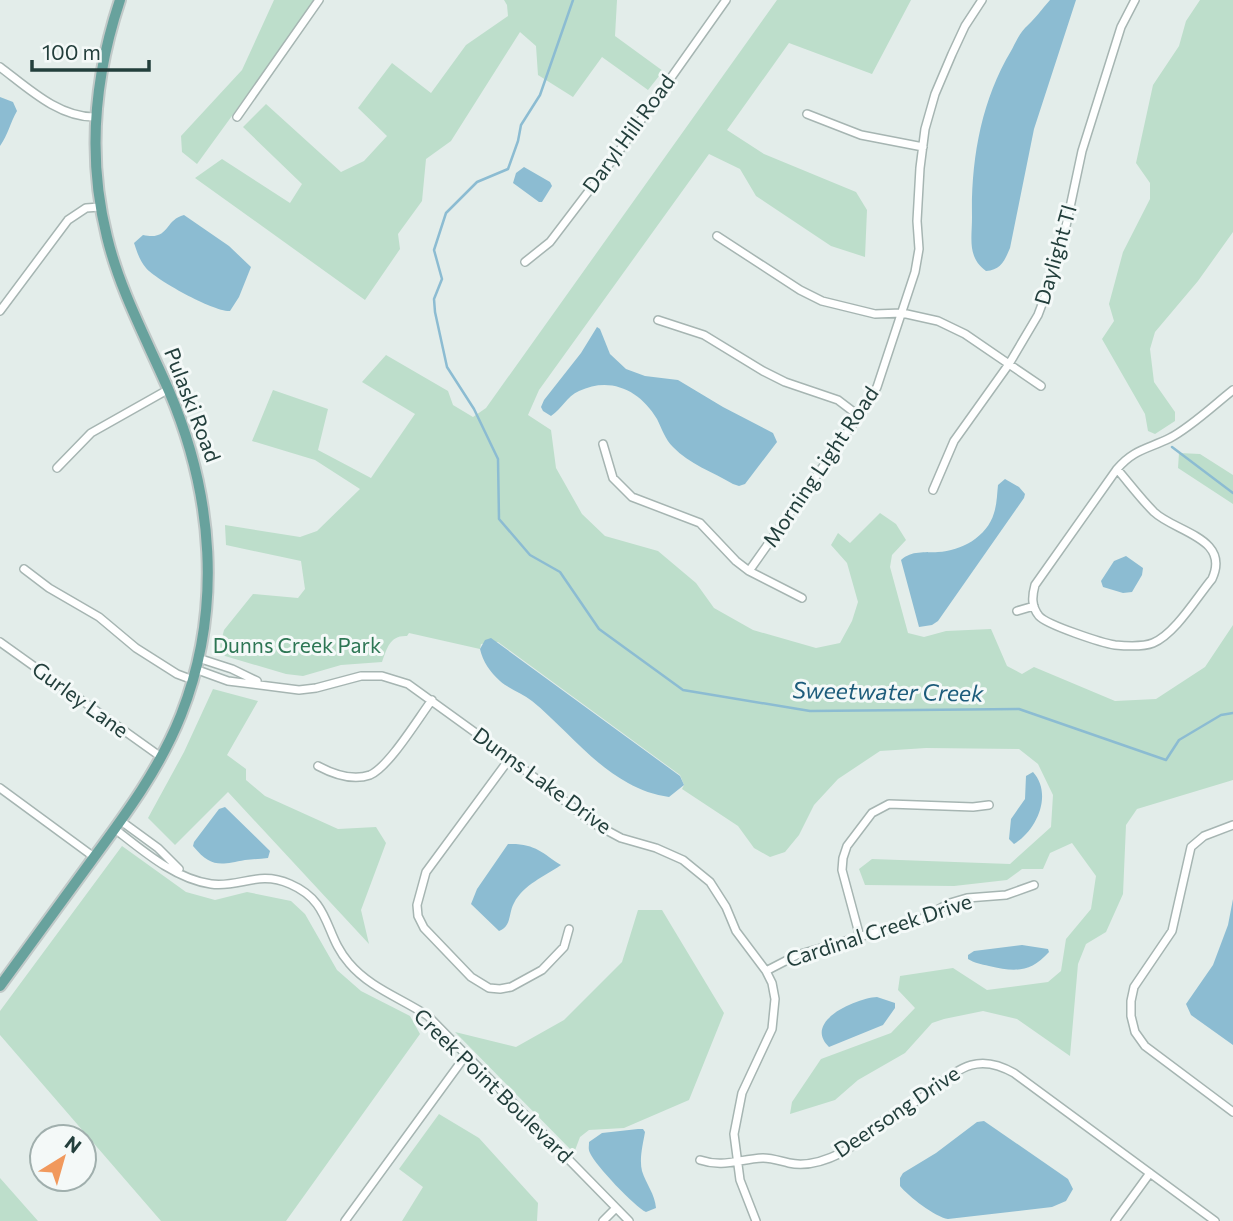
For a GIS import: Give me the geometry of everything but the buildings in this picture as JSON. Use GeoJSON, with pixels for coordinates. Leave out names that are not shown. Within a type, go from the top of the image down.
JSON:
{"type":"FeatureCollection","features":[{"type":"Feature","properties":{"kind":"main road","name":"Pulaski Road"},"geometry":{"type":"LineString","coordinates":[[0,986],[151,776],[181,716],[195,669],[207,600],[208,546],[191,447],[169,389],[118,273],[100,207],[94,117],[101,68],[120,0]]}},
{"type":"Feature","properties":{"kind":"street"},"geometry":{"type":"LineString","coordinates":[[237,117],[319,0]]}},
{"type":"Feature","properties":{"kind":"street","name":"Daryl Hill Road"},"geometry":{"type":"LineString","coordinates":[[525,261],[550,242],[617,154],[726,0]]}},
{"type":"Feature","properties":{"kind":"street","name":"Morning Light Road"},"geometry":{"type":"LineString","coordinates":[[749,571],[877,387],[915,272],[919,249],[917,221],[923,147],[935,94],[965,26],[982,0]]}},
{"type":"Feature","properties":{"kind":"street","name":"Daylight Tl"},"geometry":{"type":"LineString","coordinates":[[933,490],[954,441],[1009,364],[1038,315],[1059,259],[1082,151],[1121,27],[1135,0]]}},
{"type":"Feature","properties":{"kind":"street"},"geometry":{"type":"LineString","coordinates":[[0,68],[62,110],[94,117]]}},
{"type":"Feature","properties":{"kind":"street"},"geometry":{"type":"LineString","coordinates":[[807,114],[861,135],[923,147]]}},
{"type":"Feature","properties":{"kind":"street"},"geometry":{"type":"LineString","coordinates":[[0,311],[68,220],[86,208],[100,207]]}},
{"type":"Feature","properties":{"kind":"street"},"geometry":{"type":"LineString","coordinates":[[717,236],[800,290],[822,300],[874,314],[902,313],[938,321],[965,334],[1041,386]]}},
{"type":"Feature","properties":{"kind":"street"},"geometry":{"type":"LineString","coordinates":[[658,320],[704,335],[763,371],[785,382],[838,400],[859,416]]}},
{"type":"Feature","properties":{"kind":"street"},"geometry":{"type":"LineString","coordinates":[[57,468],[91,433],[169,389]]}},
{"type":"Feature","properties":{"kind":"street"},"geometry":{"type":"LineString","coordinates":[[1117,469],[1155,513],[1203,541],[1216,557],[1216,570],[1212,579],[1167,634],[1149,645],[1104,642],[1049,623],[1040,617],[1034,606],[1032,597],[1035,585],[1117,469],[1134,452],[1171,438],[1230,393],[1233,403]]}},
{"type":"Feature","properties":{"kind":"street"},"geometry":{"type":"LineString","coordinates":[[603,444],[613,478],[632,497],[700,523],[749,571],[802,598]]}},
{"type":"Feature","properties":{"kind":"street"},"geometry":{"type":"LineString","coordinates":[[24,569],[50,589],[99,617],[136,648],[177,674],[195,669],[232,668],[261,683]]}},
{"type":"Feature","properties":{"kind":"street"},"geometry":{"type":"LineString","coordinates":[[1017,611],[1034,606]]}},
{"type":"Feature","properties":{"kind":"street","name":"Gurley Lane"},"geometry":{"type":"LineString","coordinates":[[0,642],[161,757]]}},
{"type":"Feature","properties":{"kind":"street"},"geometry":{"type":"LineString","coordinates":[[195,669],[228,681],[261,683]]}},
{"type":"Feature","properties":{"kind":"street","name":"Dunns Lake Drive"},"geometry":{"type":"LineString","coordinates":[[261,683],[299,690],[361,676],[382,676],[408,684],[608,832],[667,852],[698,870],[720,895],[736,931],[766,971],[774,991],[775,1014],[768,1038],[743,1093],[734,1134],[740,1180],[756,1221]]}},
{"type":"Feature","properties":{"kind":"street"},"geometry":{"type":"LineString","coordinates":[[318,766],[333,774],[356,777],[369,775],[388,759],[432,700]]}},
{"type":"Feature","properties":{"kind":"street"},"geometry":{"type":"LineString","coordinates":[[510,758],[426,873],[417,905],[418,916],[424,928],[471,977],[479,984],[500,989],[511,987],[542,970],[564,947],[569,929]]}},
{"type":"Feature","properties":{"kind":"street"},"geometry":{"type":"LineString","coordinates":[[0,789],[94,857]]}},
{"type":"Feature","properties":{"kind":"street"},"geometry":{"type":"LineString","coordinates":[[860,937],[842,870],[843,858],[847,846],[872,813],[889,804],[973,807],[989,805]]}},
{"type":"Feature","properties":{"kind":"street","name":"Creek Point Boulevard"},"geometry":{"type":"LineString","coordinates":[[118,825],[152,857],[184,875],[212,884],[226,884],[258,877],[274,879],[302,890],[325,915],[334,940],[347,962],[369,983],[428,1016],[629,1221]]}},
{"type":"Feature","properties":{"kind":"street"},"geometry":{"type":"LineString","coordinates":[[1233,825],[1204,836],[1191,847],[1172,931],[1140,976],[1130,1001],[1135,1032],[1144,1045],[1233,1112]]}},
{"type":"Feature","properties":{"kind":"street","name":"Cardinal Creek Drive"},"geometry":{"type":"LineString","coordinates":[[766,971],[797,955],[921,919],[950,903],[967,898],[1006,895],[1034,885]]}},
{"type":"Feature","properties":{"kind":"street"},"geometry":{"type":"LineString","coordinates":[[345,1221],[466,1055]]}},
{"type":"Feature","properties":{"kind":"street","name":"Deersong Drive"},"geometry":{"type":"LineString","coordinates":[[700,1160],[714,1165],[764,1158],[804,1164],[818,1162],[842,1153],[881,1122],[905,1109],[954,1072],[967,1065],[980,1063],[1004,1067],[1014,1073],[1214,1221]]}},
{"type":"Feature","properties":{"kind":"street"},"geometry":{"type":"LineString","coordinates":[[1115,1221],[1150,1173]]}},
{"type":"Feature","properties":{"kind":"street"},"geometry":{"type":"LineString","coordinates":[[603,1221],[616,1208]]}},
{"type":"Feature","properties":{"kind":"green space"},"geometry":{"type":"Polygon","coordinates":[[[274,0],[316,0],[197,164],[182,152],[181,136],[242,70],[274,0]]]}},
{"type":"Feature","properties":{"kind":"green space"},"geometry":{"type":"Polygon","coordinates":[[[504,0],[617,0],[615,36],[663,71],[648,90],[602,57],[573,97],[538,75],[536,46],[520,32],[451,141],[426,159],[422,201],[398,234],[400,249],[365,300],[195,178],[222,159],[290,203],[302,184],[243,127],[266,104],[341,172],[364,161],[387,136],[358,108],[392,63],[431,93],[466,45],[508,16],[504,0]]]}},
{"type":"Feature","properties":{"kind":"green space","name":"Dunns Creek Park"},"geometry":{"type":"Polygon","coordinates":[[[777,0],[911,0],[872,74],[789,43],[727,130],[764,154],[856,192],[867,210],[865,257],[831,246],[756,196],[740,169],[709,154],[539,390],[528,415],[551,430],[556,468],[582,514],[605,536],[658,551],[696,583],[714,608],[753,630],[816,648],[840,643],[852,621],[858,602],[847,563],[831,545],[838,533],[850,543],[880,513],[896,524],[906,540],[892,555],[890,567],[908,633],[924,637],[946,631],[991,629],[1007,666],[1022,674],[1034,667],[1115,701],[1156,699],[1205,667],[1233,625],[1233,780],[1137,809],[1126,825],[1123,894],[1106,932],[1086,944],[1078,964],[1070,1056],[1017,1019],[983,1011],[944,1019],[932,1023],[905,1053],[858,1080],[835,1100],[790,1114],[792,1102],[821,1059],[891,1033],[915,1008],[898,990],[900,976],[953,968],[987,990],[1048,982],[1061,971],[1066,939],[1091,909],[1096,876],[1072,843],[1050,853],[1043,869],[1022,869],[1007,880],[954,886],[865,885],[859,869],[872,859],[1010,864],[1051,827],[1053,795],[1038,764],[1019,749],[926,748],[880,751],[838,779],[814,805],[799,835],[785,852],[770,857],[754,848],[738,826],[682,789],[684,785],[680,775],[498,642],[481,644],[480,649],[409,633],[393,640],[382,662],[341,665],[303,676],[286,674],[225,656],[220,646],[224,630],[253,594],[298,598],[305,589],[301,561],[226,545],[225,525],[300,537],[317,531],[360,489],[315,460],[252,441],[273,390],[328,409],[318,450],[371,478],[415,414],[362,382],[386,355],[448,391],[453,405],[473,417],[486,408],[777,0]]]}},
{"type":"Feature","properties":{"kind":"green space"},"geometry":{"type":"Polygon","coordinates":[[[1200,0],[1233,0],[1233,232],[1198,281],[1155,332],[1150,349],[1154,382],[1175,412],[1175,421],[1155,434],[1148,431],[1145,414],[1102,339],[1114,321],[1109,304],[1123,252],[1150,199],[1150,183],[1136,163],[1153,85],[1179,46],[1186,21],[1200,0]]]}},
{"type":"Feature","properties":{"kind":"green space"},"geometry":{"type":"Polygon","coordinates":[[[1179,453],[1200,454],[1233,475],[1233,504],[1178,468],[1179,453]]]}},
{"type":"Feature","properties":{"kind":"green space"},"geometry":{"type":"Polygon","coordinates":[[[213,689],[258,701],[227,755],[246,769],[246,780],[265,796],[338,829],[376,827],[386,843],[361,910],[369,944],[228,792],[175,845],[148,818],[184,752],[213,689]]]}},
{"type":"Feature","properties":{"kind":"green space"},"geometry":{"type":"Polygon","coordinates":[[[122,846],[186,892],[215,900],[247,892],[291,901],[305,914],[337,970],[361,991],[410,1016],[420,1034],[286,1221],[161,1221],[98,1148],[98,1123],[76,1123],[0,1035],[0,1011],[122,846]]]}},
{"type":"Feature","properties":{"kind":"green space"},"geometry":{"type":"Polygon","coordinates":[[[638,910],[662,910],[724,1013],[689,1100],[624,1128],[589,1130],[580,1137],[574,1153],[455,1032],[516,1047],[564,1020],[622,962],[638,910]]]}},
{"type":"Feature","properties":{"kind":"green space"},"geometry":{"type":"Polygon","coordinates":[[[439,1114],[479,1138],[538,1203],[537,1221],[402,1221],[423,1187],[399,1169],[439,1114]]]}},
{"type":"Feature","properties":{"kind":"green space"},"geometry":{"type":"Polygon","coordinates":[[[0,1178],[38,1221],[0,1221],[0,1178]]]}},
{"type":"Feature","properties":{"kind":"water"},"geometry":{"type":"Polygon","coordinates":[[[1050,0],[1076,0],[1034,129],[1010,248],[999,266],[986,271],[973,254],[971,240],[973,174],[985,110],[1001,70],[1023,30],[1050,0]]]}},
{"type":"Feature","properties":{"kind":"water"},"geometry":{"type":"Polygon","coordinates":[[[0,97],[13,102],[17,111],[0,146],[0,97]]]}},
{"type":"Feature","properties":{"kind":"water"},"geometry":{"type":"Polygon","coordinates":[[[524,167],[550,182],[552,186],[542,202],[513,183],[516,173],[524,167]]]}},
{"type":"Feature","properties":{"kind":"water"},"geometry":{"type":"Polygon","coordinates":[[[184,215],[229,246],[251,267],[230,311],[199,301],[173,287],[146,268],[140,259],[134,243],[143,235],[163,233],[173,221],[184,215]]]}},
{"type":"Feature","properties":{"kind":"water"},"geometry":{"type":"Polygon","coordinates":[[[597,327],[610,354],[626,369],[645,376],[678,380],[773,433],[777,442],[745,484],[733,484],[679,453],[668,441],[650,409],[633,393],[623,388],[602,385],[591,387],[575,393],[551,416],[543,411],[541,407],[544,400],[581,353],[597,327]]]}},
{"type":"Feature","properties":{"kind":"water"},"geometry":{"type":"Polygon","coordinates":[[[1005,479],[1019,487],[1025,494],[1024,498],[938,621],[919,627],[901,560],[914,553],[955,549],[979,536],[991,522],[998,485],[1005,479]]]}},
{"type":"Feature","properties":{"kind":"water"},"geometry":{"type":"Polygon","coordinates":[[[1126,556],[1143,568],[1132,592],[1123,593],[1103,587],[1101,581],[1114,561],[1126,556]]]}},
{"type":"Feature","properties":{"kind":"water"},"geometry":{"type":"Polygon","coordinates":[[[491,638],[680,776],[684,785],[669,797],[633,786],[615,775],[532,701],[493,674],[480,649],[485,640],[491,638]]]}},
{"type":"Feature","properties":{"kind":"water"},"geometry":{"type":"Polygon","coordinates":[[[1033,772],[1042,791],[1040,811],[1029,830],[1014,844],[1009,839],[1011,819],[1025,799],[1026,776],[1033,772]]]}},
{"type":"Feature","properties":{"kind":"water"},"geometry":{"type":"Polygon","coordinates":[[[225,807],[270,851],[268,858],[216,863],[205,858],[193,846],[219,809],[225,807]]]}},
{"type":"Feature","properties":{"kind":"water"},"geometry":{"type":"Polygon","coordinates":[[[508,844],[532,847],[561,865],[535,881],[518,896],[508,923],[499,931],[471,904],[477,889],[508,844]]]}},
{"type":"Feature","properties":{"kind":"water"},"geometry":{"type":"Polygon","coordinates":[[[1233,899],[1233,1045],[1191,1015],[1186,1004],[1213,965],[1228,925],[1233,899]]]}},
{"type":"Feature","properties":{"kind":"water"},"geometry":{"type":"Polygon","coordinates":[[[1022,945],[1048,949],[1049,952],[1035,964],[1014,970],[968,959],[968,955],[974,951],[1022,945]]]}},
{"type":"Feature","properties":{"kind":"water"},"geometry":{"type":"Polygon","coordinates":[[[877,997],[895,1003],[895,1008],[883,1025],[829,1047],[822,1037],[822,1028],[827,1020],[846,1006],[877,997]]]}},
{"type":"Feature","properties":{"kind":"water"},"geometry":{"type":"Polygon","coordinates":[[[984,1121],[1068,1179],[1073,1189],[1066,1201],[1052,1207],[948,1219],[922,1205],[900,1186],[903,1173],[936,1153],[977,1122],[984,1121]]]}},
{"type":"Feature","properties":{"kind":"water"},"geometry":{"type":"Polygon","coordinates":[[[643,1129],[645,1132],[641,1166],[656,1208],[646,1212],[607,1176],[593,1159],[589,1149],[589,1142],[602,1133],[643,1129]]]}},
{"type":"Feature","properties":{"kind":"waterway","name":"Sweetwater Creek"},"geometry":{"type":"LineString","coordinates":[[573,0],[540,95],[521,125],[508,169],[477,182],[446,213],[434,250],[442,279],[434,299],[435,312],[447,367],[474,409],[498,459],[499,519],[530,555],[560,572],[599,629],[683,690],[810,711],[1019,709],[1166,760],[1179,740],[1221,715],[1233,713]]}},
{"type":"Feature","properties":{"kind":"waterway"},"geometry":{"type":"LineString","coordinates":[[1172,447],[1233,493]]}}]}
